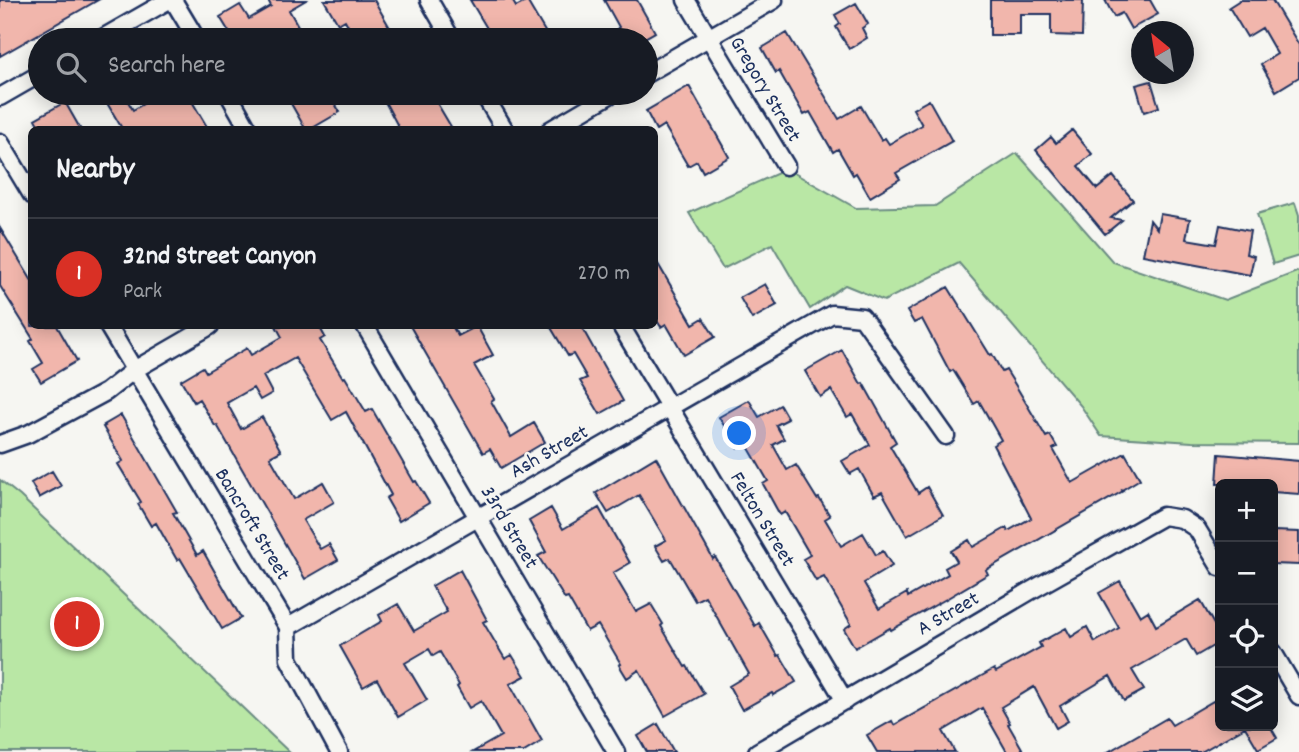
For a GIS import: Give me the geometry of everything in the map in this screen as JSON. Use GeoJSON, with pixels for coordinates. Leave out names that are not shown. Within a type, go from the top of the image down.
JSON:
{"type":"FeatureCollection","features":[{"type":"Feature","properties":{"kind":"street"},"geometry":{"type":"LineString","coordinates":[[121,28],[171,0],[189,28]]}},
{"type":"Feature","properties":{"kind":"street"},"geometry":{"type":"LineString","coordinates":[[429,0],[446,28]]}},
{"type":"Feature","properties":{"kind":"street","name":"Gregory Street"},"geometry":{"type":"LineString","coordinates":[[686,0],[786,166]]}},
{"type":"Feature","properties":{"kind":"street"},"geometry":{"type":"LineString","coordinates":[[658,67],[774,0]]}},
{"type":"Feature","properties":{"kind":"street"},"geometry":{"type":"LineString","coordinates":[[0,97],[28,81]]}},
{"type":"Feature","properties":{"kind":"street"},"geometry":{"type":"LineString","coordinates":[[235,105],[247,126]]}},
{"type":"Feature","properties":{"kind":"street"},"geometry":{"type":"LineString","coordinates":[[491,105],[503,126]]}},
{"type":"Feature","properties":{"kind":"street"},"geometry":{"type":"LineString","coordinates":[[557,126],[593,105]]}},
{"type":"Feature","properties":{"kind":"street"},"geometry":{"type":"LineString","coordinates":[[0,142],[28,188]]}},
{"type":"Feature","properties":{"kind":"street","name":"Ash Street"},"geometry":{"type":"LineString","coordinates":[[288,627],[832,314],[862,317],[946,436]]}},
{"type":"Feature","properties":{"kind":"street","name":"Bancroft Street"},"geometry":{"type":"LineString","coordinates":[[110,329],[288,627],[289,659],[340,752]]}},
{"type":"Feature","properties":{"kind":"street"},"geometry":{"type":"LineString","coordinates":[[0,444],[27,434],[106,392],[134,370],[205,329]]}},
{"type":"Feature","properties":{"kind":"street","name":"33rd Street"},"geometry":{"type":"LineString","coordinates":[[367,329],[616,752]]}},
{"type":"Feature","properties":{"kind":"street","name":"Felton Street"},"geometry":{"type":"LineString","coordinates":[[623,329],[845,701]]}},
{"type":"Feature","properties":{"kind":"street","name":"A Street"},"geometry":{"type":"LineString","coordinates":[[757,752],[1163,516],[1182,519],[1197,529],[1215,559]]}},
{"type":"Feature","properties":{"kind":"street"},"geometry":{"type":"LineString","coordinates":[[1278,660],[1299,696]]}},
{"type":"Feature","properties":{"kind":"green space"},"geometry":{"type":"Polygon","coordinates":[[[1017,153],[1113,262],[1225,300],[1299,271],[1299,443],[1192,442],[1101,436],[1081,406],[959,263],[884,301],[845,285],[810,309],[772,244],[723,269],[689,213],[787,169],[856,208],[935,206],[1017,153]]]}},
{"type":"Feature","properties":{"kind":"green space"},"geometry":{"type":"Polygon","coordinates":[[[1295,203],[1299,215],[1299,256],[1273,264],[1257,214],[1295,203]]]}},
{"type":"Feature","properties":{"kind":"green space"},"geometry":{"type":"Polygon","coordinates":[[[0,480],[20,496],[289,752],[0,752],[0,480]]]}},
{"type":"Feature","properties":{"kind":"building"},"geometry":{"type":"Polygon","coordinates":[[[0,0],[98,0],[49,28],[28,28],[28,40],[0,56],[0,0]]]}},
{"type":"Feature","properties":{"kind":"building"},"geometry":{"type":"Polygon","coordinates":[[[268,0],[306,0],[289,10],[299,28],[227,28],[220,17],[240,5],[249,19],[271,6],[268,0]]]}},
{"type":"Feature","properties":{"kind":"building"},"geometry":{"type":"Polygon","coordinates":[[[324,0],[374,0],[390,28],[349,28],[345,20],[338,24],[324,0]]]}},
{"type":"Feature","properties":{"kind":"building"},"geometry":{"type":"Polygon","coordinates":[[[470,0],[512,0],[516,7],[527,1],[543,28],[487,28],[470,0]]]}},
{"type":"Feature","properties":{"kind":"building"},"geometry":{"type":"Polygon","coordinates":[[[604,0],[637,0],[653,28],[618,28],[604,0]]]}},
{"type":"Feature","properties":{"kind":"building"},"geometry":{"type":"Polygon","coordinates":[[[990,0],[1083,0],[1082,36],[1051,35],[1051,14],[1020,14],[1020,35],[990,35],[990,0]]]}},
{"type":"Feature","properties":{"kind":"building"},"geometry":{"type":"Polygon","coordinates":[[[1105,0],[1150,0],[1158,14],[1145,21],[1131,21],[1131,29],[1122,13],[1114,17],[1105,0]]]}},
{"type":"Feature","properties":{"kind":"building"},"geometry":{"type":"Polygon","coordinates":[[[1240,0],[1272,0],[1299,45],[1299,77],[1276,91],[1261,64],[1277,54],[1262,28],[1247,37],[1229,7],[1240,0]]]}},
{"type":"Feature","properties":{"kind":"building"},"geometry":{"type":"Polygon","coordinates":[[[856,3],[868,24],[862,28],[867,38],[849,49],[836,27],[840,24],[835,15],[856,3]]]}},
{"type":"Feature","properties":{"kind":"building"},"geometry":{"type":"Polygon","coordinates":[[[787,33],[839,119],[861,106],[881,140],[885,138],[889,144],[922,125],[913,109],[929,100],[952,141],[896,173],[900,179],[870,197],[838,149],[833,152],[810,112],[804,115],[779,71],[776,73],[762,48],[787,33]]]}},
{"type":"Feature","properties":{"kind":"building"},"geometry":{"type":"Polygon","coordinates":[[[1152,84],[1159,107],[1144,112],[1136,85],[1152,84]]]}},
{"type":"Feature","properties":{"kind":"building"},"geometry":{"type":"Polygon","coordinates":[[[689,86],[729,157],[703,172],[697,161],[688,166],[664,125],[658,129],[658,126],[654,126],[646,111],[689,86]]]}},
{"type":"Feature","properties":{"kind":"building"},"geometry":{"type":"Polygon","coordinates":[[[60,105],[67,105],[79,126],[39,126],[35,119],[60,105]]]}},
{"type":"Feature","properties":{"kind":"building"},"geometry":{"type":"Polygon","coordinates":[[[108,105],[130,105],[133,110],[142,105],[194,105],[207,126],[121,126],[108,105]]]}},
{"type":"Feature","properties":{"kind":"building"},"geometry":{"type":"Polygon","coordinates":[[[292,105],[336,105],[340,112],[316,126],[304,126],[292,105]]]}},
{"type":"Feature","properties":{"kind":"building"},"geometry":{"type":"Polygon","coordinates":[[[387,105],[438,105],[451,126],[398,126],[387,105]]]}},
{"type":"Feature","properties":{"kind":"building"},"geometry":{"type":"Polygon","coordinates":[[[1072,130],[1092,154],[1078,166],[1097,189],[1113,176],[1133,200],[1111,218],[1122,220],[1105,234],[1036,150],[1051,137],[1056,143],[1072,130]]]}},
{"type":"Feature","properties":{"kind":"building"},"geometry":{"type":"Polygon","coordinates":[[[1160,214],[1190,219],[1186,239],[1216,244],[1220,225],[1250,231],[1246,254],[1254,256],[1250,275],[1143,255],[1150,220],[1157,229],[1160,214]]]}},
{"type":"Feature","properties":{"kind":"building"},"geometry":{"type":"Polygon","coordinates":[[[0,228],[28,274],[28,329],[59,329],[77,361],[41,382],[33,369],[43,363],[30,341],[33,339],[0,286],[0,228]]]}},
{"type":"Feature","properties":{"kind":"building"},"geometry":{"type":"Polygon","coordinates":[[[658,264],[693,324],[703,318],[715,337],[684,355],[666,324],[661,327],[658,322],[658,264]]]}},
{"type":"Feature","properties":{"kind":"building"},"geometry":{"type":"Polygon","coordinates":[[[765,284],[777,305],[752,319],[740,298],[765,284]]]}},
{"type":"Feature","properties":{"kind":"building"},"geometry":{"type":"Polygon","coordinates":[[[948,287],[990,355],[992,354],[1002,372],[1006,370],[1046,437],[1050,435],[1057,447],[1053,449],[1072,483],[1125,453],[1140,479],[986,570],[988,574],[946,599],[855,648],[844,629],[851,624],[824,577],[816,581],[803,559],[810,555],[785,512],[780,515],[763,484],[768,481],[746,443],[737,448],[719,417],[749,400],[759,417],[780,405],[788,419],[776,425],[784,439],[773,445],[787,470],[796,465],[830,516],[825,519],[841,546],[863,533],[876,555],[883,551],[892,566],[864,583],[879,609],[907,593],[908,597],[948,574],[945,568],[957,561],[951,551],[969,540],[973,547],[1006,528],[1008,531],[1031,518],[993,445],[1001,440],[979,401],[974,404],[953,370],[950,372],[922,319],[914,323],[907,311],[948,287]]]}},
{"type":"Feature","properties":{"kind":"building"},"geometry":{"type":"Polygon","coordinates":[[[278,329],[321,329],[325,337],[320,340],[343,378],[345,377],[366,412],[372,409],[429,503],[399,521],[386,498],[391,495],[346,412],[332,420],[295,358],[263,376],[272,393],[260,400],[253,388],[227,403],[241,429],[262,417],[281,451],[270,457],[294,499],[323,482],[334,502],[303,520],[320,549],[329,544],[338,560],[305,579],[217,425],[215,426],[199,399],[194,402],[181,380],[203,367],[206,372],[247,348],[251,355],[282,337],[278,329]]]}},
{"type":"Feature","properties":{"kind":"building"},"geometry":{"type":"Polygon","coordinates":[[[412,329],[454,329],[458,336],[471,329],[479,329],[493,355],[474,365],[494,399],[491,401],[511,437],[534,423],[545,442],[501,468],[490,449],[483,453],[412,329]]]}},
{"type":"Feature","properties":{"kind":"building"},"geometry":{"type":"Polygon","coordinates":[[[552,329],[583,329],[623,401],[600,414],[580,381],[587,378],[573,354],[568,356],[552,329]]]}},
{"type":"Feature","properties":{"kind":"building"},"geometry":{"type":"Polygon","coordinates":[[[842,350],[896,442],[890,446],[918,493],[927,487],[943,515],[907,536],[882,492],[874,496],[859,469],[850,474],[842,461],[870,445],[852,414],[847,417],[831,390],[820,397],[805,371],[842,350]]]}},
{"type":"Feature","properties":{"kind":"building"},"geometry":{"type":"Polygon","coordinates":[[[121,415],[177,512],[173,513],[197,555],[203,551],[241,618],[222,629],[156,523],[151,526],[138,504],[141,502],[118,464],[123,461],[103,427],[121,415]]]}},
{"type":"Feature","properties":{"kind":"building"},"geometry":{"type":"Polygon","coordinates":[[[1219,454],[1299,461],[1299,494],[1278,492],[1278,479],[1217,479],[1219,454]]]}},
{"type":"Feature","properties":{"kind":"building"},"geometry":{"type":"Polygon","coordinates":[[[656,457],[713,559],[715,557],[755,626],[759,623],[796,682],[742,710],[729,686],[749,674],[705,596],[695,601],[670,558],[664,561],[655,546],[666,540],[639,495],[608,513],[596,493],[656,457]]]}},
{"type":"Feature","properties":{"kind":"building"},"geometry":{"type":"Polygon","coordinates":[[[52,471],[61,486],[39,498],[31,483],[52,471]]]}},
{"type":"Feature","properties":{"kind":"building"},"geometry":{"type":"Polygon","coordinates":[[[551,508],[563,529],[599,508],[630,563],[613,573],[636,612],[651,604],[685,667],[687,666],[704,694],[665,716],[639,670],[627,678],[598,625],[587,631],[568,598],[565,599],[538,556],[546,552],[529,521],[551,508]]]}},
{"type":"Feature","properties":{"kind":"building"},"geometry":{"type":"Polygon","coordinates":[[[1278,531],[1299,532],[1299,565],[1278,564],[1278,531]]]}},
{"type":"Feature","properties":{"kind":"building"},"geometry":{"type":"Polygon","coordinates":[[[460,570],[487,620],[483,622],[505,659],[512,655],[525,676],[510,684],[542,741],[524,752],[473,752],[501,736],[481,701],[469,708],[440,652],[433,656],[429,649],[405,663],[427,700],[398,717],[377,679],[363,687],[340,646],[382,621],[379,615],[398,604],[414,631],[447,612],[432,586],[460,570]]]}},
{"type":"Feature","properties":{"kind":"building"},"geometry":{"type":"Polygon","coordinates":[[[1120,581],[1140,616],[1148,611],[1156,626],[1200,600],[1215,626],[1215,645],[1196,656],[1186,639],[1132,670],[1144,690],[1124,701],[1110,676],[1060,706],[1068,721],[1056,728],[1034,687],[1001,707],[1024,752],[1007,752],[982,708],[943,731],[955,752],[877,752],[867,735],[892,721],[894,725],[994,669],[996,672],[1041,647],[1039,643],[1066,628],[1071,637],[1087,627],[1095,642],[1119,628],[1099,593],[1120,581]]]}},
{"type":"Feature","properties":{"kind":"building"},"geometry":{"type":"Polygon","coordinates":[[[1215,700],[1215,731],[1238,731],[1201,752],[1108,752],[1167,718],[1172,725],[1215,700]]]}},
{"type":"Feature","properties":{"kind":"building"},"geometry":{"type":"Polygon","coordinates":[[[658,724],[674,752],[647,752],[638,736],[658,724]]]}},
{"type":"Feature","properties":{"kind":"building"},"geometry":{"type":"Polygon","coordinates":[[[1247,731],[1273,731],[1277,738],[1258,749],[1247,731]]]}},
{"type":"Feature","properties":{"kind":"place","name":"32nd Street Canyon"},"geometry":{"type":"Point","coordinates":[77,624]}}]}
